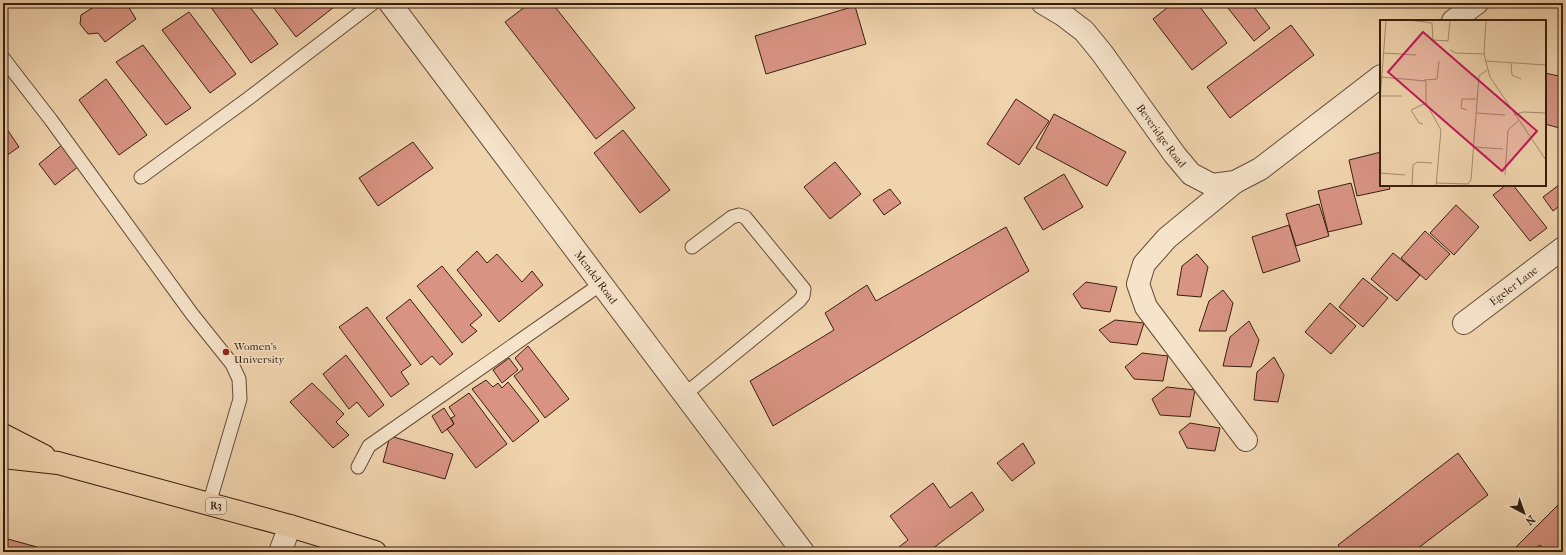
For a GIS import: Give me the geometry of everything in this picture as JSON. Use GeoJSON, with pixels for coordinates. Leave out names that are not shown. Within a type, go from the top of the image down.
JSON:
{"type":"FeatureCollection","features":[{"type":"Feature","properties":{"kind":"highway","name":"R3"},"geometry":{"type":"LineString","coordinates":[[3,435],[58,463]]}},
{"type":"Feature","properties":{"kind":"highway","name":"R3"},"geometry":{"type":"LineString","coordinates":[[3,457],[58,463],[290,526],[374,552]]}},
{"type":"Feature","properties":{"kind":"street","name":"Mendel Road"},"geometry":{"type":"LineString","coordinates":[[390,3],[803,552]]}},
{"type":"Feature","properties":{"kind":"street","name":"Beveridge Road"},"geometry":{"type":"LineString","coordinates":[[1043,3],[1067,9],[1102,53],[1175,156],[1191,174],[1212,185],[1235,182],[1260,169],[1380,77]]}},
{"type":"Feature","properties":{"kind":"street"},"geometry":{"type":"LineString","coordinates":[[1454,20],[1477,3]]}},
{"type":"Feature","properties":{"kind":"street"},"geometry":{"type":"LineString","coordinates":[[1235,182],[1167,238],[1144,264],[1138,284],[1146,307],[1246,440]]}},
{"type":"Feature","properties":{"kind":"street","name":"Egeler Lane"},"geometry":{"type":"LineString","coordinates":[[1464,323],[1563,248]]}},
{"type":"Feature","properties":{"kind":"street"},"geometry":{"type":"LineString","coordinates":[[280,552],[290,526]]}},
{"type":"Feature","properties":{"kind":"lane"},"geometry":{"type":"LineString","coordinates":[[141,177],[249,98],[373,3]]}},
{"type":"Feature","properties":{"kind":"lane"},"geometry":{"type":"LineString","coordinates":[[3,58],[51,120],[192,314],[232,364],[239,379],[240,400],[209,504]]}},
{"type":"Feature","properties":{"kind":"lane"},"geometry":{"type":"LineString","coordinates":[[684,395],[799,301],[803,296],[804,289],[745,217],[739,215],[732,217],[692,247]]}},
{"type":"Feature","properties":{"kind":"lane"},"geometry":{"type":"LineString","coordinates":[[358,466],[369,446],[601,284]]}},
{"type":"Feature","properties":{"kind":"building"},"geometry":{"type":"Polygon","coordinates":[[[100,3],[126,3],[136,19],[105,42],[98,33],[88,34],[80,24],[81,15],[100,3]]]}},
{"type":"Feature","properties":{"kind":"building"},"geometry":{"type":"Polygon","coordinates":[[[208,3],[247,3],[278,44],[251,63],[208,3]]]}},
{"type":"Feature","properties":{"kind":"building"},"geometry":{"type":"Polygon","coordinates":[[[270,3],[339,3],[296,37],[270,3]]]}},
{"type":"Feature","properties":{"kind":"building"},"geometry":{"type":"Polygon","coordinates":[[[530,3],[552,3],[635,108],[596,139],[505,22],[530,3]]]}},
{"type":"Feature","properties":{"kind":"building"},"geometry":{"type":"Polygon","coordinates":[[[1173,3],[1197,3],[1227,43],[1192,70],[1153,19],[1173,3]]]}},
{"type":"Feature","properties":{"kind":"building"},"geometry":{"type":"Polygon","coordinates":[[[1224,3],[1251,3],[1270,28],[1254,41],[1224,3]]]}},
{"type":"Feature","properties":{"kind":"building"},"geometry":{"type":"Polygon","coordinates":[[[855,6],[866,44],[766,74],[755,36],[855,6]]]}},
{"type":"Feature","properties":{"kind":"building"},"geometry":{"type":"Polygon","coordinates":[[[189,12],[236,74],[210,93],[162,30],[189,12]]]}},
{"type":"Feature","properties":{"kind":"building"},"geometry":{"type":"Polygon","coordinates":[[[1291,25],[1314,55],[1230,118],[1207,87],[1291,25]]]}},
{"type":"Feature","properties":{"kind":"building"},"geometry":{"type":"Polygon","coordinates":[[[143,45],[191,108],[166,125],[116,62],[143,45]]]}},
{"type":"Feature","properties":{"kind":"building"},"geometry":{"type":"Polygon","coordinates":[[[1546,73],[1563,77],[1563,129],[1546,124],[1546,73]]]}},
{"type":"Feature","properties":{"kind":"building"},"geometry":{"type":"Polygon","coordinates":[[[106,79],[147,135],[119,155],[79,100],[106,79]]]}},
{"type":"Feature","properties":{"kind":"building"},"geometry":{"type":"Polygon","coordinates":[[[1016,99],[1049,121],[1019,165],[987,144],[1016,99]]]}},
{"type":"Feature","properties":{"kind":"building"},"geometry":{"type":"Polygon","coordinates":[[[1054,114],[1126,152],[1107,186],[1036,148],[1054,114]]]}},
{"type":"Feature","properties":{"kind":"building"},"geometry":{"type":"Polygon","coordinates":[[[3,123],[19,147],[3,158],[3,123]]]}},
{"type":"Feature","properties":{"kind":"building"},"geometry":{"type":"Polygon","coordinates":[[[623,130],[670,190],[640,213],[594,153],[623,130]]]}},
{"type":"Feature","properties":{"kind":"building"},"geometry":{"type":"Polygon","coordinates":[[[413,142],[433,168],[378,206],[359,178],[413,142]]]}},
{"type":"Feature","properties":{"kind":"building"},"geometry":{"type":"Polygon","coordinates":[[[63,144],[79,166],[55,185],[39,164],[63,144]]]}},
{"type":"Feature","properties":{"kind":"building"},"geometry":{"type":"Polygon","coordinates":[[[1380,152],[1380,186],[1389,186],[1390,189],[1357,196],[1349,160],[1380,152]]]}},
{"type":"Feature","properties":{"kind":"building"},"geometry":{"type":"Polygon","coordinates":[[[835,162],[861,194],[830,219],[804,187],[835,162]]]}},
{"type":"Feature","properties":{"kind":"building"},"geometry":{"type":"Polygon","coordinates":[[[1064,174],[1083,207],[1043,230],[1024,198],[1064,174]]]}},
{"type":"Feature","properties":{"kind":"building"},"geometry":{"type":"Polygon","coordinates":[[[1563,182],[1563,203],[1553,211],[1543,197],[1563,182]]]}},
{"type":"Feature","properties":{"kind":"building"},"geometry":{"type":"Polygon","coordinates":[[[1351,183],[1362,224],[1328,232],[1318,191],[1351,183]]]}},
{"type":"Feature","properties":{"kind":"building"},"geometry":{"type":"Polygon","coordinates":[[[1505,186],[1514,186],[1547,228],[1530,241],[1493,195],[1505,186]]]}},
{"type":"Feature","properties":{"kind":"building"},"geometry":{"type":"Polygon","coordinates":[[[890,189],[901,203],[884,215],[873,200],[890,189]]]}},
{"type":"Feature","properties":{"kind":"building"},"geometry":{"type":"Polygon","coordinates":[[[1319,204],[1329,236],[1296,246],[1286,214],[1319,204]]]}},
{"type":"Feature","properties":{"kind":"building"},"geometry":{"type":"Polygon","coordinates":[[[1456,205],[1479,227],[1454,255],[1430,233],[1456,205]]]}},
{"type":"Feature","properties":{"kind":"building"},"geometry":{"type":"Polygon","coordinates":[[[1289,225],[1300,261],[1263,273],[1252,237],[1289,225]]]}},
{"type":"Feature","properties":{"kind":"building"},"geometry":{"type":"Polygon","coordinates":[[[1006,227],[1029,271],[773,426],[750,381],[834,330],[825,313],[867,285],[876,301],[1006,227]]]}},
{"type":"Feature","properties":{"kind":"building"},"geometry":{"type":"Polygon","coordinates":[[[1425,231],[1450,254],[1426,280],[1401,258],[1425,231]]]}},
{"type":"Feature","properties":{"kind":"building"},"geometry":{"type":"Polygon","coordinates":[[[477,251],[487,263],[497,254],[522,282],[532,271],[543,285],[499,322],[457,270],[477,251]]]}},
{"type":"Feature","properties":{"kind":"building"},"geometry":{"type":"Polygon","coordinates":[[[1393,253],[1420,275],[1397,301],[1371,279],[1393,253]]]}},
{"type":"Feature","properties":{"kind":"building"},"geometry":{"type":"Polygon","coordinates":[[[1197,254],[1208,267],[1201,297],[1177,295],[1182,266],[1197,254]]]}},
{"type":"Feature","properties":{"kind":"building"},"geometry":{"type":"Polygon","coordinates":[[[442,266],[482,315],[470,325],[477,331],[462,343],[417,286],[442,266]]]}},
{"type":"Feature","properties":{"kind":"building"},"geometry":{"type":"Polygon","coordinates":[[[1363,278],[1388,298],[1363,327],[1339,307],[1363,278]]]}},
{"type":"Feature","properties":{"kind":"building"},"geometry":{"type":"Polygon","coordinates":[[[1086,282],[1117,287],[1110,312],[1082,308],[1073,294],[1086,282]]]}},
{"type":"Feature","properties":{"kind":"building"},"geometry":{"type":"Polygon","coordinates":[[[1223,290],[1233,303],[1226,331],[1199,331],[1209,301],[1223,290]]]}},
{"type":"Feature","properties":{"kind":"building"},"geometry":{"type":"Polygon","coordinates":[[[410,299],[453,354],[440,365],[432,356],[421,365],[386,318],[410,299]]]}},
{"type":"Feature","properties":{"kind":"building"},"geometry":{"type":"Polygon","coordinates":[[[1330,303],[1356,326],[1331,354],[1305,332],[1330,303]]]}},
{"type":"Feature","properties":{"kind":"building"},"geometry":{"type":"Polygon","coordinates":[[[367,307],[411,365],[401,372],[409,384],[391,397],[339,327],[367,307]]]}},
{"type":"Feature","properties":{"kind":"building"},"geometry":{"type":"Polygon","coordinates":[[[1115,320],[1144,323],[1137,345],[1110,342],[1099,330],[1115,320]]]}},
{"type":"Feature","properties":{"kind":"building"},"geometry":{"type":"Polygon","coordinates":[[[1249,321],[1259,340],[1251,367],[1223,366],[1230,337],[1249,321]]]}},
{"type":"Feature","properties":{"kind":"building"},"geometry":{"type":"Polygon","coordinates":[[[528,346],[569,399],[545,418],[514,376],[523,369],[515,358],[528,346]]]}},
{"type":"Feature","properties":{"kind":"building"},"geometry":{"type":"Polygon","coordinates":[[[1142,353],[1168,356],[1163,381],[1134,379],[1125,367],[1142,353]]]}},
{"type":"Feature","properties":{"kind":"building"},"geometry":{"type":"Polygon","coordinates":[[[346,355],[384,405],[369,417],[357,402],[349,409],[323,374],[346,355]]]}},
{"type":"Feature","properties":{"kind":"building"},"geometry":{"type":"Polygon","coordinates":[[[1274,357],[1284,375],[1278,402],[1254,400],[1257,372],[1274,357]]]}},
{"type":"Feature","properties":{"kind":"building"},"geometry":{"type":"Polygon","coordinates":[[[509,358],[518,370],[502,383],[493,370],[509,358]]]}},
{"type":"Feature","properties":{"kind":"building"},"geometry":{"type":"Polygon","coordinates":[[[486,380],[493,387],[498,383],[502,388],[508,382],[539,421],[513,442],[472,389],[486,380]]]}},
{"type":"Feature","properties":{"kind":"building"},"geometry":{"type":"Polygon","coordinates":[[[312,383],[344,414],[336,422],[349,435],[333,448],[290,402],[312,383]]]}},
{"type":"Feature","properties":{"kind":"building"},"geometry":{"type":"Polygon","coordinates":[[[1167,387],[1195,390],[1190,417],[1160,415],[1152,399],[1167,387]]]}},
{"type":"Feature","properties":{"kind":"building"},"geometry":{"type":"Polygon","coordinates":[[[469,393],[507,444],[476,468],[447,429],[454,424],[451,418],[455,416],[449,407],[469,393]]]}},
{"type":"Feature","properties":{"kind":"building"},"geometry":{"type":"Polygon","coordinates":[[[444,408],[454,424],[442,433],[432,416],[444,408]]]}},
{"type":"Feature","properties":{"kind":"building"},"geometry":{"type":"Polygon","coordinates":[[[1190,423],[1220,428],[1215,451],[1187,448],[1179,432],[1190,423]]]}},
{"type":"Feature","properties":{"kind":"building"},"geometry":{"type":"Polygon","coordinates":[[[390,436],[453,454],[445,479],[383,462],[390,436]]]}},
{"type":"Feature","properties":{"kind":"building"},"geometry":{"type":"Polygon","coordinates":[[[1023,443],[1035,463],[1012,481],[997,463],[1023,443]]]}},
{"type":"Feature","properties":{"kind":"building"},"geometry":{"type":"Polygon","coordinates":[[[1458,453],[1488,495],[1413,552],[1343,552],[1338,545],[1458,453]]]}},
{"type":"Feature","properties":{"kind":"building"},"geometry":{"type":"Polygon","coordinates":[[[933,483],[950,508],[972,492],[984,510],[928,552],[903,552],[899,547],[908,540],[890,516],[933,483]]]}},
{"type":"Feature","properties":{"kind":"building"},"geometry":{"type":"Polygon","coordinates":[[[1563,500],[1563,549],[1559,552],[1544,552],[1540,545],[1530,552],[1511,552],[1563,500]]]}},
{"type":"Feature","properties":{"kind":"building"},"geometry":{"type":"Polygon","coordinates":[[[4,538],[37,547],[36,552],[3,552],[4,538]]]}},
{"type":"Feature","properties":{"kind":"place","name":"Women's University"},"geometry":{"type":"Point","coordinates":[226,352]}}]}
